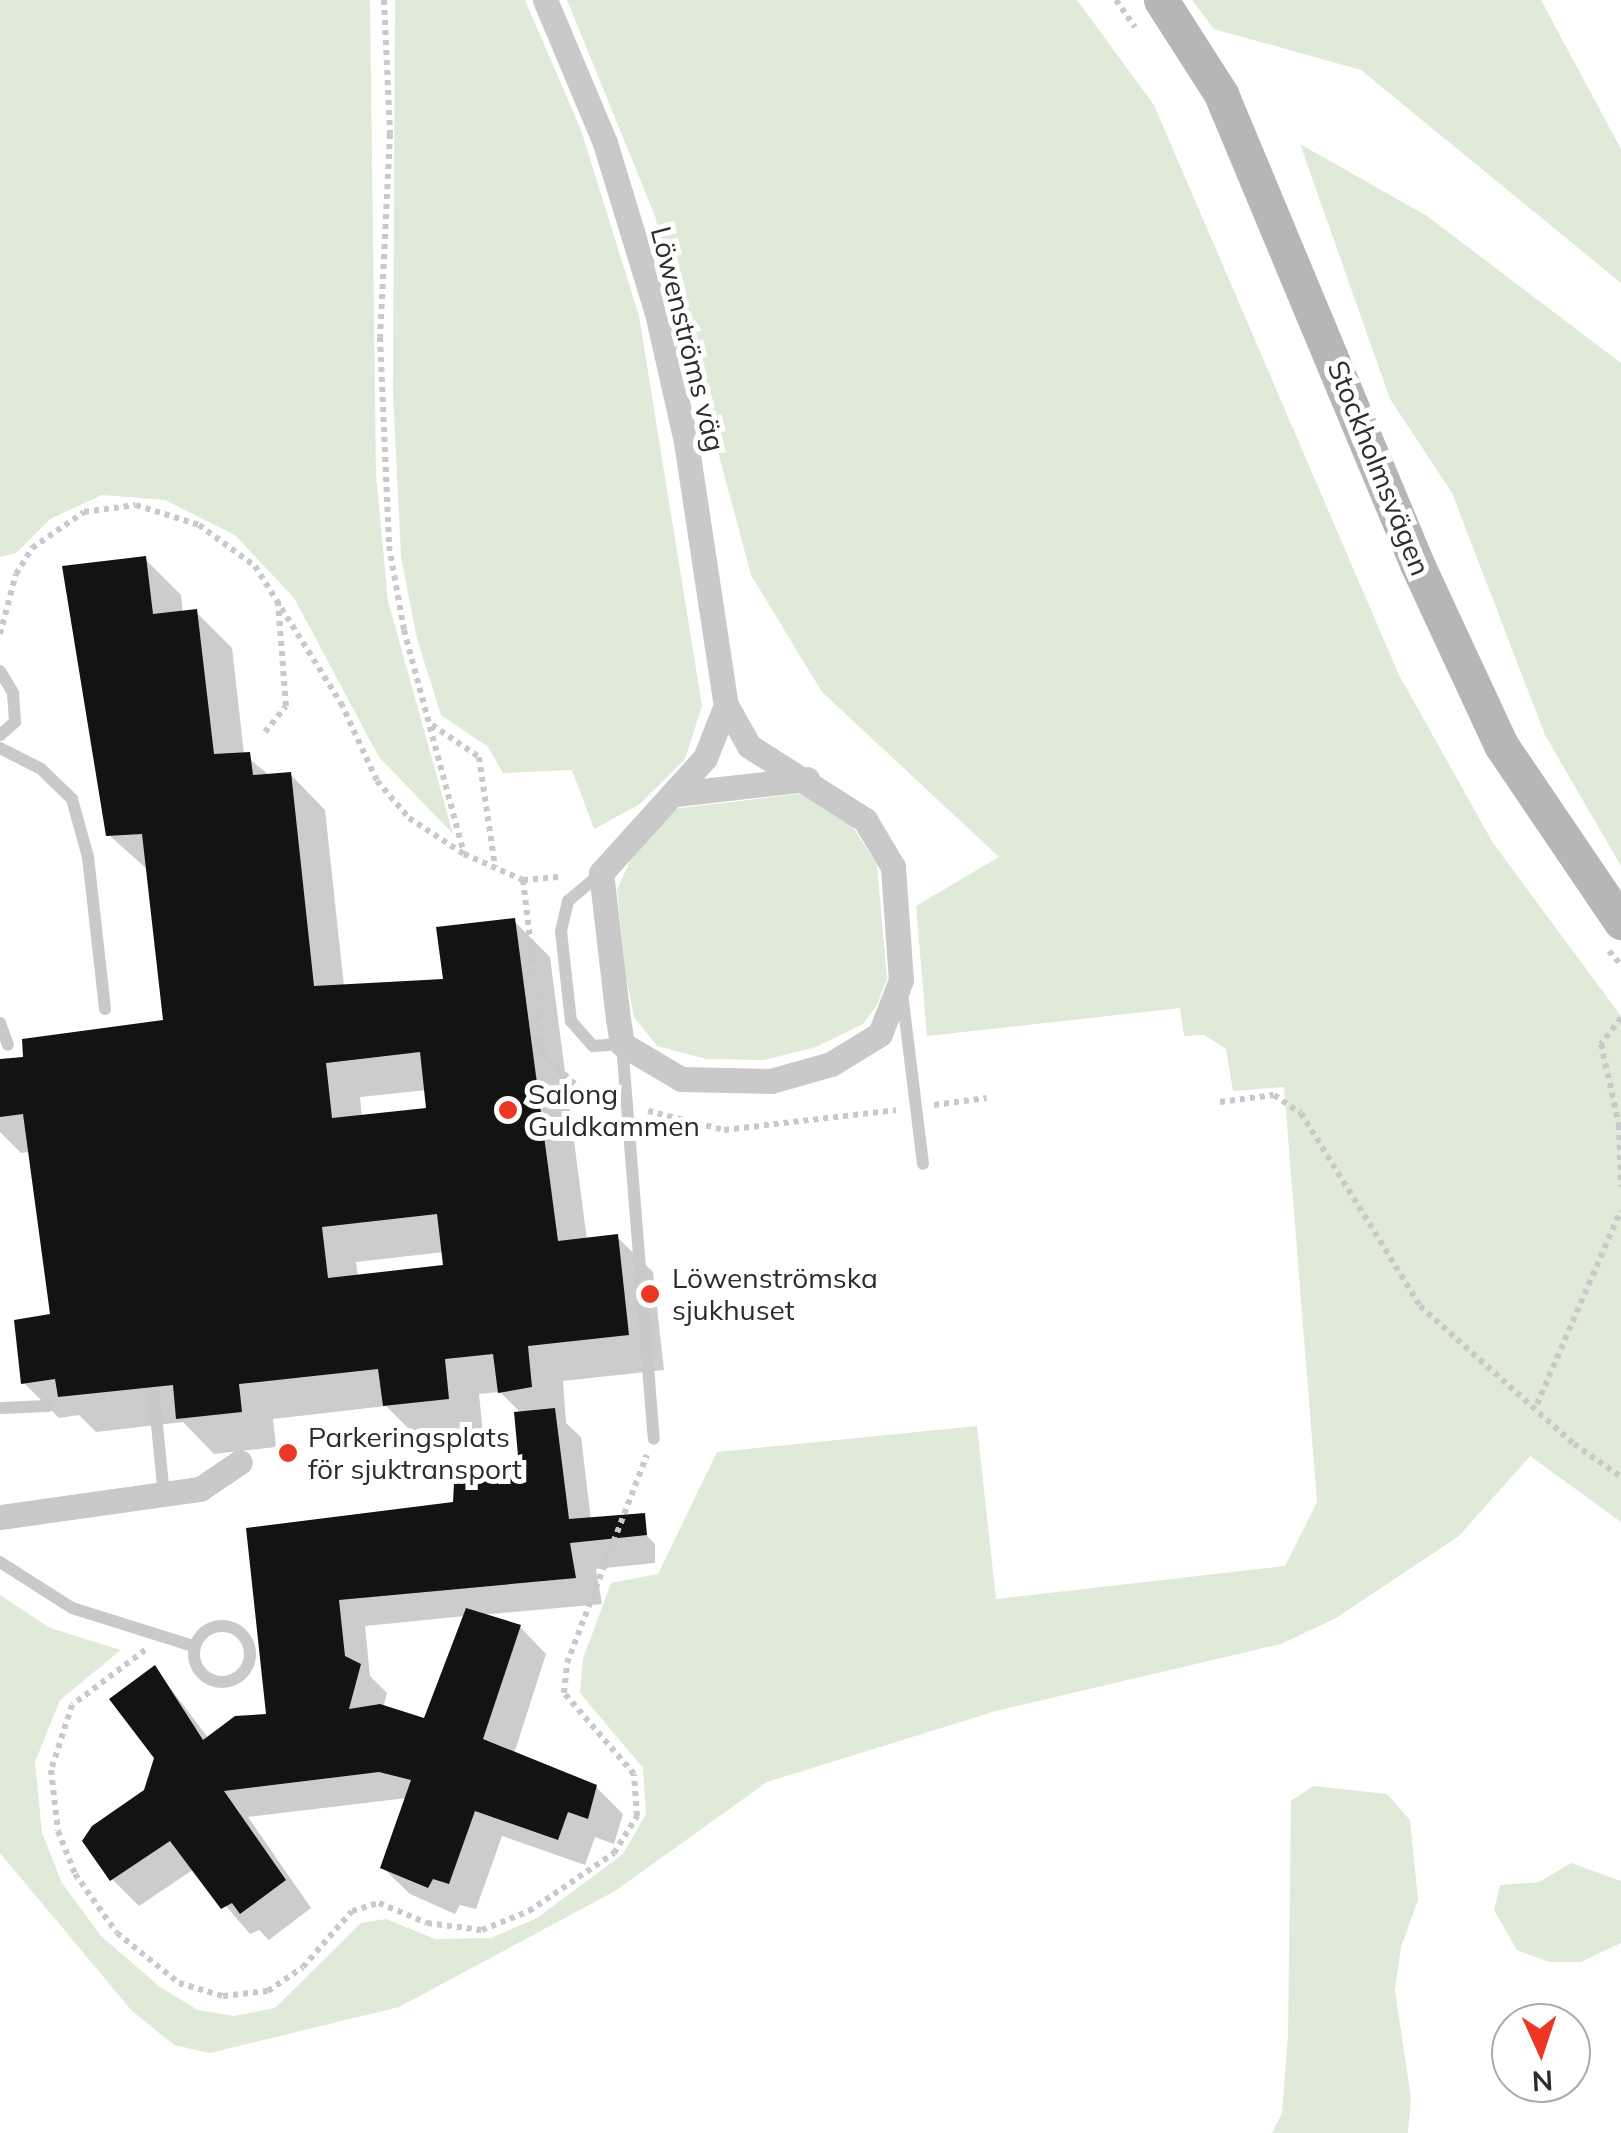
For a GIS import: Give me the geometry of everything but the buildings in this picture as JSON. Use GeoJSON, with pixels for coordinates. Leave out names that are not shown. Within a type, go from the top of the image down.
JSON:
{"type":"FeatureCollection","features":[{"type":"Feature","properties":{"kind":"street","name":"Löwenströms väg"},"geometry":{"type":"LineString","coordinates":[[545,0],[605,143],[657,314],[686,442],[726,705],[749,746],[808,778],[865,820],[893,868],[900,980],[880,1034],[831,1064],[771,1081],[681,1079],[622,1044]]}},
{"type":"Feature","properties":{"kind":"street","name":"Stockholmsvägen"},"geometry":{"type":"LineString","coordinates":[[1161,0],[1222,94],[1417,564],[1501,745],[1621,922]]}},
{"type":"Feature","properties":{"kind":"street"},"geometry":{"type":"LineString","coordinates":[[622,1044],[601,873],[705,758],[726,705]]}},
{"type":"Feature","properties":{"kind":"street"},"geometry":{"type":"LineString","coordinates":[[676,794],[808,778]]}},
{"type":"Feature","properties":{"kind":"street"},"geometry":{"type":"LineString","coordinates":[[0,1517],[200,1489],[240,1462]]}},
{"type":"Feature","properties":{"kind":"lane"},"geometry":{"type":"LineString","coordinates":[[0,671],[12,692],[15,722],[0,735]]}},
{"type":"Feature","properties":{"kind":"lane"},"geometry":{"type":"LineString","coordinates":[[0,748],[40,769],[72,799],[88,857],[105,1008]]}},
{"type":"Feature","properties":{"kind":"lane"},"geometry":{"type":"LineString","coordinates":[[601,873],[568,901],[561,930],[572,1021],[593,1046],[622,1044],[622,1108],[654,1439]]}},
{"type":"Feature","properties":{"kind":"lane"},"geometry":{"type":"LineString","coordinates":[[900,980],[923,1164]]}},
{"type":"Feature","properties":{"kind":"lane"},"geometry":{"type":"LineString","coordinates":[[0,1023],[8,1045]]}},
{"type":"Feature","properties":{"kind":"lane"},"geometry":{"type":"LineString","coordinates":[[154,1395],[164,1495]]}},
{"type":"Feature","properties":{"kind":"lane"},"geometry":{"type":"LineString","coordinates":[[0,1408],[48,1406]]}},
{"type":"Feature","properties":{"kind":"lane"},"geometry":{"type":"LineString","coordinates":[[0,1562],[72,1608],[194,1646]]}},
{"type":"Feature","properties":{"kind":"lane"},"geometry":{"type":"LineString","coordinates":[[223,1626],[242,1634],[248,1669],[232,1682],[211,1680],[196,1663],[194,1646],[204,1631],[223,1626]]}},
{"type":"Feature","properties":{"kind":"path"},"geometry":{"type":"LineString","coordinates":[[384,0],[390,134],[380,337],[389,546],[464,854]]}},
{"type":"Feature","properties":{"kind":"path"},"geometry":{"type":"LineString","coordinates":[[0,634],[16,574],[32,548],[84,512],[136,504],[199,525],[256,566],[341,703],[377,780],[409,818],[464,854],[524,880],[601,873]]}},
{"type":"Feature","properties":{"kind":"path"},"geometry":{"type":"LineString","coordinates":[[265,732],[286,706],[278,600]]}},
{"type":"Feature","properties":{"kind":"path"},"geometry":{"type":"LineString","coordinates":[[431,724],[479,757],[495,868]]}},
{"type":"Feature","properties":{"kind":"path"},"geometry":{"type":"LineString","coordinates":[[524,880],[534,972]]}},
{"type":"Feature","properties":{"kind":"path"},"geometry":{"type":"LineString","coordinates":[[1621,1018],[1602,1044],[1619,1125],[1621,1186]]}},
{"type":"Feature","properties":{"kind":"path"},"geometry":{"type":"LineString","coordinates":[[1220,1102],[1274,1095],[1301,1113],[1420,1306],[1537,1404],[1574,1444],[1621,1477]]}},
{"type":"Feature","properties":{"kind":"path"},"geometry":{"type":"LineString","coordinates":[[1537,1404],[1621,1210]]}},
{"type":"Feature","properties":{"kind":"path"},"geometry":{"type":"LineString","coordinates":[[166,1635],[72,1705],[52,1770],[58,1831],[75,1874],[117,1934],[179,1983],[223,1996],[268,1991],[303,1967],[352,1911],[379,1903],[427,1923],[482,1930],[529,1911],[614,1853],[637,1816],[634,1774],[564,1693],[567,1663],[654,1439]]}},
{"type":"Feature","properties":{"kind":"green space"},"geometry":{"type":"Polygon","coordinates":[[[0,0],[370,0],[376,474],[388,601],[453,834],[379,757],[294,598],[235,535],[165,500],[102,495],[50,519],[16,553],[0,557],[0,0]]]}},
{"type":"Feature","properties":{"kind":"green space"},"geometry":{"type":"Polygon","coordinates":[[[395,0],[525,0],[581,130],[639,316],[702,706],[685,759],[640,804],[594,829],[572,770],[503,773],[488,747],[441,715],[417,639],[401,557],[393,394],[395,0]]]}},
{"type":"Feature","properties":{"kind":"green space"},"geometry":{"type":"Polygon","coordinates":[[[567,0],[1077,0],[1154,105],[1399,675],[1493,843],[1621,1016],[1621,1522],[1530,1456],[1459,1536],[1336,1618],[1281,1644],[996,1711],[767,1782],[615,1891],[399,2007],[210,2053],[174,2045],[131,2010],[0,1853],[0,1595],[50,1628],[121,1650],[60,1700],[35,1762],[42,1833],[62,1883],[101,1936],[160,1987],[198,2010],[234,2016],[275,2008],[361,1923],[386,1919],[435,1939],[491,1938],[537,1918],[623,1854],[646,1814],[643,1768],[580,1693],[583,1659],[611,1583],[658,1574],[717,1452],[977,1426],[996,1599],[1285,1566],[1317,1502],[1284,1087],[1233,1091],[1226,1049],[1204,1035],[1184,1036],[1180,1008],[927,1036],[916,906],[999,857],[822,692],[751,575],[655,216],[567,0]]]}},
{"type":"Feature","properties":{"kind":"green space"},"geometry":{"type":"Polygon","coordinates":[[[1192,0],[1541,0],[1621,149],[1621,283],[1361,70],[1214,29],[1192,0]]]}},
{"type":"Feature","properties":{"kind":"green space"},"geometry":{"type":"Polygon","coordinates":[[[1300,144],[1427,216],[1621,363],[1621,866],[1545,735],[1452,493],[1390,399],[1300,144]]]}},
{"type":"Feature","properties":{"kind":"green space"},"geometry":{"type":"Polygon","coordinates":[[[805,793],[851,824],[877,865],[887,979],[877,1005],[863,1024],[816,1047],[764,1060],[706,1059],[657,1046],[634,1017],[617,890],[637,845],[674,809],[805,793]]]}},
{"type":"Feature","properties":{"kind":"green space"},"geometry":{"type":"Polygon","coordinates":[[[1313,1786],[1387,1794],[1410,1820],[1418,1900],[1401,1947],[1395,1990],[1411,2099],[1408,2133],[1272,2133],[1282,2113],[1288,2034],[1291,1801],[1313,1786]]]}},
{"type":"Feature","properties":{"kind":"green space"},"geometry":{"type":"Polygon","coordinates":[[[1571,1863],[1621,1881],[1621,1943],[1581,1962],[1549,1962],[1517,1950],[1494,1910],[1500,1885],[1539,1882],[1571,1863]]]}},
{"type":"Feature","properties":{"kind":"place","name":"Salong Guldkammen"},"geometry":{"type":"Point","coordinates":[508,1110]}},
{"type":"Feature","properties":{"kind":"place","name":"Löwenströmska sjukhuset"},"geometry":{"type":"Point","coordinates":[650,1294]}},
{"type":"Feature","properties":{"kind":"place","name":"Parkeringsplats för sjuktransport"},"geometry":{"type":"Point","coordinates":[288,1453]}}]}
